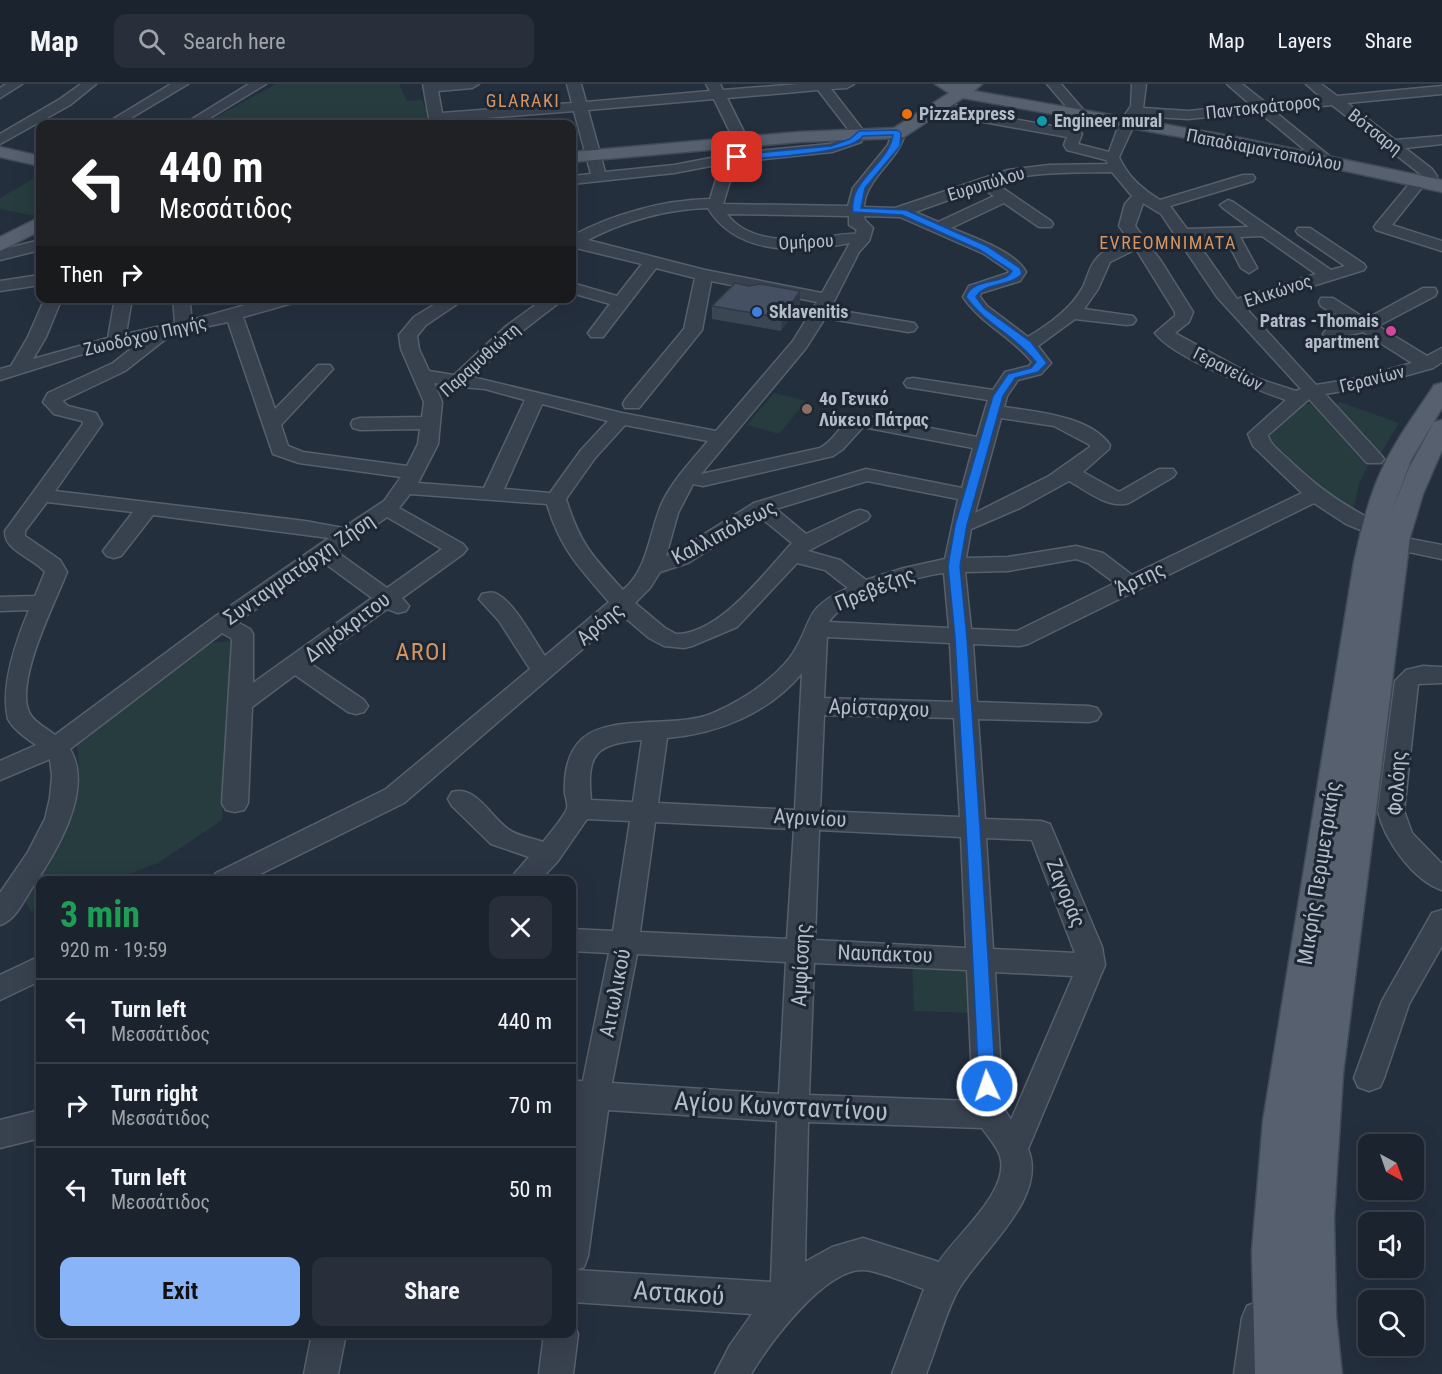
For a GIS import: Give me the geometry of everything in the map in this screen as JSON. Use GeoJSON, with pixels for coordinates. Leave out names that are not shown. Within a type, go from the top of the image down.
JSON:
{"type":"FeatureCollection","features":[{"type":"Feature","properties":{"kind":"main road","name":"Παπαδιαμαντοπούλου"},"geometry":{"type":"LineString","coordinates":[[929,84],[978,104],[1078,116],[1131,118],[1429,184]]}},
{"type":"Feature","properties":{"kind":"main road"},"geometry":{"type":"LineString","coordinates":[[576,158],[742,142],[897,133],[954,93]]}},
{"type":"Feature","properties":{"kind":"main road"},"geometry":{"type":"LineString","coordinates":[[0,152],[36,160]]}},
{"type":"Feature","properties":{"kind":"main road"},"geometry":{"type":"LineString","coordinates":[[0,245],[36,225]]}},
{"type":"Feature","properties":{"kind":"main road","name":"Μικρής Περιμετρικής"},"geometry":{"type":"LineString","coordinates":[[1320,1374],[1314,1288],[1314,1216],[1320,1120],[1390,536],[1394,471],[1415,430],[1442,390]]}},
{"type":"Feature","properties":{"kind":"main road","name":"Μικρής Περιμετρικής"},"geometry":{"type":"LineString","coordinates":[[1277,1374],[1272,1251],[1282,1121],[1367,562],[1390,536],[1405,506],[1419,468],[1442,428]]}},
{"type":"Feature","properties":{"kind":"street"},"geometry":{"type":"LineString","coordinates":[[0,94],[15,84]]}},
{"type":"Feature","properties":{"kind":"street"},"geometry":{"type":"LineString","coordinates":[[0,140],[65,102],[89,84]]}},
{"type":"Feature","properties":{"kind":"street"},"geometry":{"type":"LineString","coordinates":[[119,120],[181,84]]}},
{"type":"Feature","properties":{"kind":"street"},"geometry":{"type":"LineString","coordinates":[[198,120],[259,84]]}},
{"type":"Feature","properties":{"kind":"street"},"geometry":{"type":"LineString","coordinates":[[472,84],[430,86],[436,118],[580,106],[716,89],[847,84]]}},
{"type":"Feature","properties":{"kind":"street"},"geometry":{"type":"LineString","coordinates":[[574,84],[599,177]]}},
{"type":"Feature","properties":{"kind":"street"},"geometry":{"type":"LineString","coordinates":[[1054,84],[1078,116]]}},
{"type":"Feature","properties":{"kind":"street"},"geometry":{"type":"LineString","coordinates":[[1114,163],[1138,106],[1139,84]]}},
{"type":"Feature","properties":{"kind":"street"},"geometry":{"type":"LineString","coordinates":[[1234,84],[1328,162]]}},
{"type":"Feature","properties":{"kind":"street","name":"Βότσαρη"},"geometry":{"type":"LineString","coordinates":[[1313,84],[1429,174],[1429,184]]}},
{"type":"Feature","properties":{"kind":"street"},"geometry":{"type":"LineString","coordinates":[[576,180],[674,169],[730,158],[835,147],[853,141],[859,137],[859,134],[821,86]]}},
{"type":"Feature","properties":{"kind":"street"},"geometry":{"type":"LineString","coordinates":[[716,89],[742,142]]}},
{"type":"Feature","properties":{"kind":"street","name":"Παντοκράτορος"},"geometry":{"type":"LineString","coordinates":[[1131,118],[1188,115],[1435,90]]}},
{"type":"Feature","properties":{"kind":"street"},"geometry":{"type":"LineString","coordinates":[[954,93],[991,119],[1075,134],[1072,147],[1114,163],[1141,196],[1159,205],[1185,234],[1212,278],[1305,395],[1374,459]]}},
{"type":"Feature","properties":{"kind":"street","name":"Αρόης"},"geometry":{"type":"LineString","coordinates":[[233,876],[395,796],[623,604],[645,582],[653,567],[669,509],[688,477],[791,356],[824,306],[855,230],[861,188],[896,146],[897,133]]}},
{"type":"Feature","properties":{"kind":"street"},"geometry":{"type":"LineString","coordinates":[[1391,145],[1440,134]]}},
{"type":"Feature","properties":{"kind":"street"},"geometry":{"type":"LineString","coordinates":[[576,235],[601,226],[689,205],[715,206],[730,158]]}},
{"type":"Feature","properties":{"kind":"street","name":"Ευρυπύλου"},"geometry":{"type":"LineString","coordinates":[[715,206],[855,230],[1008,174],[1114,163]]}},
{"type":"Feature","properties":{"kind":"street"},"geometry":{"type":"LineString","coordinates":[[1159,205],[1248,178]]}},
{"type":"Feature","properties":{"kind":"street"},"geometry":{"type":"LineString","coordinates":[[983,182],[1045,224]]}},
{"type":"Feature","properties":{"kind":"street"},"geometry":{"type":"LineString","coordinates":[[1429,184],[1382,227],[1442,246]]}},
{"type":"Feature","properties":{"kind":"street"},"geometry":{"type":"LineString","coordinates":[[1028,345],[1064,322],[1072,313],[1092,286],[1101,262],[1137,242],[1126,224],[1133,204],[1141,196]]}},
{"type":"Feature","properties":{"kind":"street"},"geometry":{"type":"LineString","coordinates":[[938,228],[1004,197]]}},
{"type":"Feature","properties":{"kind":"street"},"geometry":{"type":"LineString","coordinates":[[1228,205],[1262,231],[1328,275]]}},
{"type":"Feature","properties":{"kind":"street","name":"Ομήρου"},"geometry":{"type":"LineString","coordinates":[[715,206],[724,220],[738,231],[770,244],[803,244],[855,230]]}},
{"type":"Feature","properties":{"kind":"street"},"geometry":{"type":"LineString","coordinates":[[903,212],[994,254],[1017,270],[1017,274],[1012,278],[978,288],[971,294],[971,297],[981,310],[1028,345],[1042,363],[1040,367],[1011,376],[996,404],[961,525],[954,566],[961,638],[990,1114],[1012,1146],[1017,1167],[1008,1197],[946,1280],[909,1374]]}},
{"type":"Feature","properties":{"kind":"street"},"geometry":{"type":"LineString","coordinates":[[1185,234],[1262,231]]}},
{"type":"Feature","properties":{"kind":"street","name":"Ελικώνος"},"geometry":{"type":"LineString","coordinates":[[1234,305],[1358,267],[1304,231]]}},
{"type":"Feature","properties":{"kind":"street"},"geometry":{"type":"LineString","coordinates":[[1230,232],[1249,268]]}},
{"type":"Feature","properties":{"kind":"street"},"geometry":{"type":"LineString","coordinates":[[576,238],[652,262],[908,327]]}},
{"type":"Feature","properties":{"kind":"street","name":"Γερανείων"},"geometry":{"type":"LineString","coordinates":[[1137,242],[1153,261],[1184,312],[1181,321],[1164,331],[1181,345],[1253,383],[1305,395]]}},
{"type":"Feature","properties":{"kind":"street"},"geometry":{"type":"LineString","coordinates":[[0,255],[36,246]]}},
{"type":"Feature","properties":{"kind":"street"},"geometry":{"type":"LineString","coordinates":[[597,333],[652,262]]}},
{"type":"Feature","properties":{"kind":"street"},"geometry":{"type":"LineString","coordinates":[[556,499],[588,454],[693,330],[704,275]]}},
{"type":"Feature","properties":{"kind":"street"},"geometry":{"type":"LineString","coordinates":[[0,286],[36,281]]}},
{"type":"Feature","properties":{"kind":"street"},"geometry":{"type":"LineString","coordinates":[[576,289],[621,302]]}},
{"type":"Feature","properties":{"kind":"street"},"geometry":{"type":"LineString","coordinates":[[1332,334],[1366,326],[1429,292]]}},
{"type":"Feature","properties":{"kind":"street"},"geometry":{"type":"LineString","coordinates":[[1327,302],[1426,364]]}},
{"type":"Feature","properties":{"kind":"street"},"geometry":{"type":"LineString","coordinates":[[18,369],[37,337],[52,303]]}},
{"type":"Feature","properties":{"kind":"street"},"geometry":{"type":"LineString","coordinates":[[116,340],[123,303]]}},
{"type":"Feature","properties":{"kind":"street"},"geometry":{"type":"LineString","coordinates":[[0,914],[25,881],[57,820],[64,795],[66,774],[61,754],[34,734],[16,711],[14,688],[23,646],[56,569],[19,542],[15,534],[19,524],[93,424],[89,417],[57,408],[52,402],[55,397],[119,367],[176,328],[179,303]]}},
{"type":"Feature","properties":{"kind":"street","name":"Ζωοδόχου Πηγής"},"geometry":{"type":"LineString","coordinates":[[0,375],[116,340],[234,315],[264,303]]}},
{"type":"Feature","properties":{"kind":"street"},"geometry":{"type":"LineString","coordinates":[[434,402],[408,343],[409,333],[420,321],[450,303]]}},
{"type":"Feature","properties":{"kind":"street","name":"Παραμυθιώτη"},"geometry":{"type":"LineString","coordinates":[[434,402],[511,331],[550,303]]}},
{"type":"Feature","properties":{"kind":"street"},"geometry":{"type":"LineString","coordinates":[[1072,313],[1127,320]]}},
{"type":"Feature","properties":{"kind":"street"},"geometry":{"type":"LineString","coordinates":[[234,315],[279,448],[288,454],[491,495],[556,499]]}},
{"type":"Feature","properties":{"kind":"street","name":"Γερανίων"},"geometry":{"type":"LineString","coordinates":[[1305,395],[1361,384],[1426,364],[1442,353]]}},
{"type":"Feature","properties":{"kind":"street"},"geometry":{"type":"LineString","coordinates":[[271,424],[324,369]]}},
{"type":"Feature","properties":{"kind":"street"},"geometry":{"type":"LineString","coordinates":[[422,376],[459,380],[536,397],[626,411],[722,438]]}},
{"type":"Feature","properties":{"kind":"street"},"geometry":{"type":"LineString","coordinates":[[913,383],[1059,422],[1097,441],[1100,445],[1098,452],[1068,472],[993,513],[961,525]]}},
{"type":"Feature","properties":{"kind":"street"},"geometry":{"type":"LineString","coordinates":[[1305,395],[1262,429],[1258,438],[1314,495],[1390,536],[1442,552]]}},
{"type":"Feature","properties":{"kind":"street"},"geometry":{"type":"LineString","coordinates":[[491,495],[536,397]]}},
{"type":"Feature","properties":{"kind":"street","name":"Συνταγματάρχη Ζήση"},"geometry":{"type":"LineString","coordinates":[[0,771],[54,747],[90,723],[221,623],[386,510],[410,480],[428,444],[434,402]]}},
{"type":"Feature","properties":{"kind":"street"},"geometry":{"type":"LineString","coordinates":[[688,477],[704,480],[826,452],[836,447],[852,425],[862,421],[984,444]]}},
{"type":"Feature","properties":{"kind":"street"},"geometry":{"type":"LineString","coordinates":[[360,424],[430,423]]}},
{"type":"Feature","properties":{"kind":"street"},"geometry":{"type":"LineString","coordinates":[[1068,472],[1115,498],[1122,499],[1166,473]]}},
{"type":"Feature","properties":{"kind":"street","name":"Καλλιπόλεως"},"geometry":{"type":"LineString","coordinates":[[653,567],[681,558],[761,507],[866,475],[969,495]]}},
{"type":"Feature","properties":{"kind":"street"},"geometry":{"type":"LineString","coordinates":[[40,495],[305,527],[349,536]]}},
{"type":"Feature","properties":{"kind":"street","name":"Άρτης"},"geometry":{"type":"LineString","coordinates":[[816,629],[961,638],[1020,639],[1314,495]]}},
{"type":"Feature","properties":{"kind":"street"},"geometry":{"type":"LineString","coordinates":[[556,499],[573,546],[623,604],[665,639],[684,640],[717,629],[729,622],[798,550],[860,516]]}},
{"type":"Feature","properties":{"kind":"street"},"geometry":{"type":"LineString","coordinates":[[114,551],[148,507]]}},
{"type":"Feature","properties":{"kind":"street"},"geometry":{"type":"LineString","coordinates":[[761,507],[798,550],[836,565],[864,590]]}},
{"type":"Feature","properties":{"kind":"street","name":"Δημόκριτου"},"geometry":{"type":"LineString","coordinates":[[239,704],[392,603],[456,549],[402,516],[386,510]]}},
{"type":"Feature","properties":{"kind":"street"},"geometry":{"type":"LineString","coordinates":[[324,552],[392,603]]}},
{"type":"Feature","properties":{"kind":"street","name":"Πρεβέζης"},"geometry":{"type":"LineString","coordinates":[[580,809],[577,791],[579,767],[589,745],[594,741],[708,724],[778,686],[793,671],[826,609],[864,590],[914,572],[954,566],[1006,564],[1083,553],[1130,584]]}},
{"type":"Feature","properties":{"kind":"street"},"geometry":{"type":"LineString","coordinates":[[490,599],[507,616],[543,671]]}},
{"type":"Feature","properties":{"kind":"street"},"geometry":{"type":"LineString","coordinates":[[0,604],[41,603]]}},
{"type":"Feature","properties":{"kind":"street"},"geometry":{"type":"LineString","coordinates":[[221,623],[242,634],[243,641],[234,803]]}},
{"type":"Feature","properties":{"kind":"street","name":"Αμφίσσης"},"geometry":{"type":"LineString","coordinates":[[787,1300],[793,1108],[816,629]]}},
{"type":"Feature","properties":{"kind":"street"},"geometry":{"type":"LineString","coordinates":[[0,656],[23,646]]}},
{"type":"Feature","properties":{"kind":"street"},"geometry":{"type":"LineString","coordinates":[[296,665],[356,706]]}},
{"type":"Feature","properties":{"kind":"street","name":"Φολόης"},"geometry":{"type":"LineString","coordinates":[[1430,675],[1409,678],[1405,686],[1391,816],[1406,843],[1442,880]]}},
{"type":"Feature","properties":{"kind":"street","name":"Αρίσταρχου"},"geometry":{"type":"LineString","coordinates":[[813,706],[1089,714]]}},
{"type":"Feature","properties":{"kind":"street","name":"Αιτωλικού"},"geometry":{"type":"LineString","coordinates":[[576,1197],[583,1095],[625,944],[656,730]]}},
{"type":"Feature","properties":{"kind":"street"},"geometry":{"type":"LineString","coordinates":[[461,799],[500,837],[549,854]]}},
{"type":"Feature","properties":{"kind":"street"},"geometry":{"type":"LineString","coordinates":[[528,876],[549,854],[580,809]]}},
{"type":"Feature","properties":{"kind":"street","name":"Αγρινίου"},"geometry":{"type":"LineString","coordinates":[[580,809],[808,818],[1041,831]]}},
{"type":"Feature","properties":{"kind":"street","name":"Ζαγοράς"},"geometry":{"type":"LineString","coordinates":[[1041,831],[1091,960]]}},
{"type":"Feature","properties":{"kind":"street"},"geometry":{"type":"LineString","coordinates":[[1369,1078],[1395,1001],[1442,921]]}},
{"type":"Feature","properties":{"kind":"street","name":"Ναυπάκτου"},"geometry":{"type":"LineString","coordinates":[[576,940],[981,958],[1091,960]]}},
{"type":"Feature","properties":{"kind":"street"},"geometry":{"type":"LineString","coordinates":[[1012,1146],[1020,1136],[1091,960]]}},
{"type":"Feature","properties":{"kind":"street"},"geometry":{"type":"LineString","coordinates":[[0,988],[36,970]]}},
{"type":"Feature","properties":{"kind":"street","name":"Αγίου Κωνσταντίνου"},"geometry":{"type":"LineString","coordinates":[[583,1095],[793,1108],[990,1114]]}},
{"type":"Feature","properties":{"kind":"street"},"geometry":{"type":"LineString","coordinates":[[0,1134],[36,1125]]}},
{"type":"Feature","properties":{"kind":"street"},"geometry":{"type":"LineString","coordinates":[[1251,1374],[1272,1251]]}},
{"type":"Feature","properties":{"kind":"street"},"geometry":{"type":"LineString","coordinates":[[732,1374],[749,1344],[787,1300],[824,1269],[849,1255],[863,1254],[876,1257],[946,1280]]}},
{"type":"Feature","properties":{"kind":"street","name":"Αστακού"},"geometry":{"type":"LineString","coordinates":[[576,1286],[787,1300]]}},
{"type":"Feature","properties":{"kind":"street"},"geometry":{"type":"LineString","coordinates":[[321,1374],[328,1338]]}},
{"type":"Feature","properties":{"kind":"street"},"geometry":{"type":"LineString","coordinates":[[556,1374],[560,1338]]}},
{"type":"Feature","properties":{"kind":"green space"},"geometry":{"type":"Polygon","coordinates":[[[276,84],[399,84],[407,101],[422,100],[428,115],[435,120],[210,120],[276,84]]]}},
{"type":"Feature","properties":{"kind":"green space"},"geometry":{"type":"Polygon","coordinates":[[[36,177],[36,215],[0,209],[0,198],[36,177]]]}},
{"type":"Feature","properties":{"kind":"green space"},"geometry":{"type":"Polygon","coordinates":[[[774,393],[806,401],[779,434],[747,425],[774,393]]]}},
{"type":"Feature","properties":{"kind":"green space"},"geometry":{"type":"Polygon","coordinates":[[[1340,402],[1399,423],[1381,453],[1335,404],[1340,402]]]}},
{"type":"Feature","properties":{"kind":"green space"},"geometry":{"type":"Polygon","coordinates":[[[1303,404],[1311,404],[1368,466],[1359,484],[1353,511],[1307,478],[1268,437],[1267,433],[1303,404]]]}},
{"type":"Feature","properties":{"kind":"green space"},"geometry":{"type":"Polygon","coordinates":[[[232,641],[222,820],[158,863],[124,876],[42,876],[60,846],[74,809],[79,768],[77,745],[209,643],[232,641]]]}},
{"type":"Feature","properties":{"kind":"green space"},"geometry":{"type":"Polygon","coordinates":[[[36,885],[36,910],[31,912],[25,900],[36,885]]]}},
{"type":"Feature","properties":{"kind":"green space"},"geometry":{"type":"Polygon","coordinates":[[[912,964],[969,966],[973,1013],[914,1011],[912,964]]]}},
{"type":"Feature","properties":{"kind":"building"},"geometry":{"type":"Polygon","coordinates":[[[735,283],[749,286],[760,284],[800,291],[782,318],[712,306],[735,283]]]}},
{"type":"Feature","properties":{"kind":"place","name":"PizzaExpress"},"geometry":{"type":"Point","coordinates":[907,114]}},
{"type":"Feature","properties":{"kind":"place","name":"Engineer mural"},"geometry":{"type":"Point","coordinates":[1042,121]}},
{"type":"Feature","properties":{"kind":"place","name":"Sklavenitis"},"geometry":{"type":"Point","coordinates":[757,312]}},
{"type":"Feature","properties":{"kind":"place","name":"Patras -Thomais apartment"},"geometry":{"type":"Point","coordinates":[1391,331]}},
{"type":"Feature","properties":{"kind":"place","name":"4ο Γενικό Λύκειο Πάτρας"},"geometry":{"type":"Point","coordinates":[807,409]}},
{"type":"Feature","properties":{"kind":"district","name":"GLARAKI"},"geometry":{"type":"Point","coordinates":[523,101]}},
{"type":"Feature","properties":{"kind":"district","name":"EVREOMNIMATA"},"geometry":{"type":"Point","coordinates":[1168,243]}},
{"type":"Feature","properties":{"kind":"district","name":"AROI"},"geometry":{"type":"Point","coordinates":[422,652]}},
{"type":"Feature","properties":{"kind":"route"},"geometry":{"type":"LineString","coordinates":[[737,157],[839,147],[853,141],[859,137],[859,134],[897,133],[896,146],[861,188],[856,210],[903,212],[984,248],[1014,266],[1018,272],[1012,278],[978,288],[971,294],[971,297],[981,310],[1028,345],[1042,363],[1035,370],[1011,376],[998,396],[954,554],[973,827],[987,1086]]}}]}
